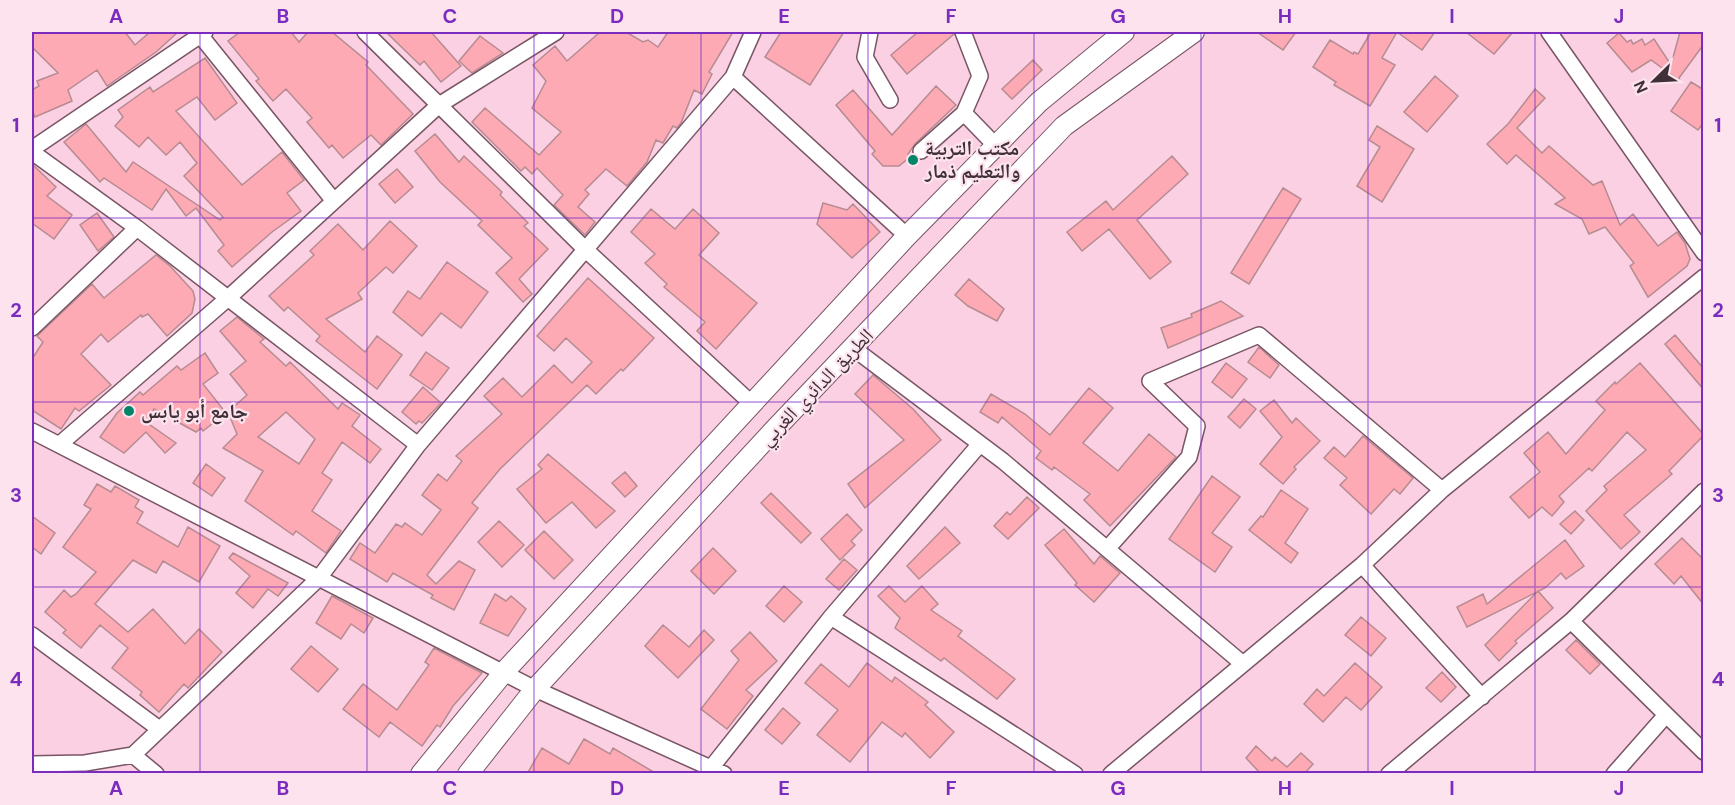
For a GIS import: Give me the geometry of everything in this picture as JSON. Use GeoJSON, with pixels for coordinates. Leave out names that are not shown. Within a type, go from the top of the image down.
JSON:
{"type":"FeatureCollection","features":[{"type":"Feature","properties":{"kind":"main road","name":"الطريق الدائري الغربي"},"geometry":{"type":"LineString","coordinates":[[420,774],[504,672],[907,236],[1039,102],[1124,32]]}},
{"type":"Feature","properties":{"kind":"main road","name":"الطريق الدائري الغربي"},"geometry":{"type":"LineString","coordinates":[[468,774],[535,689],[1064,126],[1194,32]]}},
{"type":"Feature","properties":{"kind":"street"},"geometry":{"type":"LineString","coordinates":[[365,32],[586,250],[751,403]]}},
{"type":"Feature","properties":{"kind":"street"},"geometry":{"type":"LineString","coordinates":[[60,444],[227,299],[439,105],[556,32]]}},
{"type":"Feature","properties":{"kind":"street"},"geometry":{"type":"LineString","coordinates":[[32,764],[85,763],[133,755],[158,728],[319,578],[418,445],[733,77],[753,32]]}},
{"type":"Feature","properties":{"kind":"street"},"geometry":{"type":"LineString","coordinates":[[870,32],[865,57],[890,100]]}},
{"type":"Feature","properties":{"kind":"street"},"geometry":{"type":"LineString","coordinates":[[921,151],[964,113],[980,76],[963,32]]}},
{"type":"Feature","properties":{"kind":"street"},"geometry":{"type":"LineString","coordinates":[[1549,32],[1704,253]]}},
{"type":"Feature","properties":{"kind":"street"},"geometry":{"type":"LineString","coordinates":[[334,201],[202,33],[32,150],[418,445]]}},
{"type":"Feature","properties":{"kind":"street"},"geometry":{"type":"LineString","coordinates":[[733,77],[907,236]]}},
{"type":"Feature","properties":{"kind":"street"},"geometry":{"type":"LineString","coordinates":[[964,113],[996,146]]}},
{"type":"Feature","properties":{"kind":"street"},"geometry":{"type":"LineString","coordinates":[[32,328],[137,228]]}},
{"type":"Feature","properties":{"kind":"street"},"geometry":{"type":"LineString","coordinates":[[1111,774],[1362,565],[1442,490],[1704,277]]}},
{"type":"Feature","properties":{"kind":"street"},"geometry":{"type":"LineString","coordinates":[[1107,549],[1189,457],[1197,426],[1150,381],[1259,335],[1442,490]]}},
{"type":"Feature","properties":{"kind":"street"},"geometry":{"type":"LineString","coordinates":[[853,348],[980,444],[1243,664]]}},
{"type":"Feature","properties":{"kind":"street"},"geometry":{"type":"LineString","coordinates":[[32,431],[535,689],[718,771],[831,617],[980,444]]}},
{"type":"Feature","properties":{"kind":"street"},"geometry":{"type":"LineString","coordinates":[[1389,774],[1571,621],[1702,496]]}},
{"type":"Feature","properties":{"kind":"street"},"geometry":{"type":"LineString","coordinates":[[1362,565],[1482,697]]}},
{"type":"Feature","properties":{"kind":"street"},"geometry":{"type":"LineString","coordinates":[[831,617],[1075,774]]}},
{"type":"Feature","properties":{"kind":"street"},"geometry":{"type":"LineString","coordinates":[[1571,621],[1704,752]]}},
{"type":"Feature","properties":{"kind":"street"},"geometry":{"type":"LineString","coordinates":[[32,635],[158,728]]}},
{"type":"Feature","properties":{"kind":"street"},"geometry":{"type":"LineString","coordinates":[[1614,774],[1666,715]]}},
{"type":"Feature","properties":{"kind":"street"},"geometry":{"type":"LineString","coordinates":[[133,755],[156,774]]}},
{"type":"Feature","properties":{"kind":"building"},"geometry":{"type":"Polygon","coordinates":[[[32,32],[125,32],[135,45],[150,32],[178,32],[156,52],[107,86],[97,70],[68,90],[72,101],[35,117],[32,110],[32,90],[39,86],[37,81],[58,73],[32,47],[32,32]]]}},
{"type":"Feature","properties":{"kind":"building"},"geometry":{"type":"Polygon","coordinates":[[[240,32],[291,32],[299,42],[308,32],[332,32],[368,62],[366,65],[413,114],[381,145],[371,135],[343,158],[332,145],[329,148],[307,122],[312,118],[286,89],[273,101],[256,81],[259,79],[228,41],[240,32]]]}},
{"type":"Feature","properties":{"kind":"building"},"geometry":{"type":"Polygon","coordinates":[[[386,32],[431,32],[461,66],[441,82],[424,61],[420,65],[386,32]]]}},
{"type":"Feature","properties":{"kind":"building"},"geometry":{"type":"Polygon","coordinates":[[[600,32],[626,32],[643,42],[648,40],[658,47],[668,32],[733,32],[709,72],[712,74],[702,94],[694,90],[681,123],[677,128],[673,126],[663,143],[656,140],[647,162],[627,186],[606,169],[585,190],[589,194],[578,207],[595,222],[585,235],[554,205],[563,195],[537,168],[532,174],[525,167],[521,171],[472,122],[485,108],[539,155],[561,132],[532,108],[546,81],[533,65],[555,46],[567,61],[600,32]]]}},
{"type":"Feature","properties":{"kind":"building"},"geometry":{"type":"Polygon","coordinates":[[[781,32],[844,32],[810,85],[765,57],[781,32]]]}},
{"type":"Feature","properties":{"kind":"building"},"geometry":{"type":"Polygon","coordinates":[[[918,32],[953,32],[954,34],[907,74],[891,55],[918,32]]]}},
{"type":"Feature","properties":{"kind":"building"},"geometry":{"type":"Polygon","coordinates":[[[1257,32],[1296,32],[1283,50],[1257,32]]]}},
{"type":"Feature","properties":{"kind":"building"},"geometry":{"type":"Polygon","coordinates":[[[1371,32],[1397,32],[1382,58],[1395,65],[1370,106],[1334,85],[1336,82],[1313,67],[1330,40],[1353,54],[1354,52],[1358,54],[1371,32]]]}},
{"type":"Feature","properties":{"kind":"building"},"geometry":{"type":"Polygon","coordinates":[[[1397,32],[1435,32],[1422,50],[1397,32]]]}},
{"type":"Feature","properties":{"kind":"building"},"geometry":{"type":"Polygon","coordinates":[[[1466,32],[1513,32],[1494,54],[1466,32]]]}},
{"type":"Feature","properties":{"kind":"building"},"geometry":{"type":"Polygon","coordinates":[[[1680,32],[1704,32],[1704,44],[1679,78],[1680,81],[1651,60],[1632,72],[1607,43],[1619,33],[1627,42],[1631,40],[1633,44],[1642,39],[1645,45],[1654,39],[1671,65],[1680,32]]]}},
{"type":"Feature","properties":{"kind":"building"},"geometry":{"type":"Polygon","coordinates":[[[480,36],[503,53],[472,73],[459,61],[480,36]]]}},
{"type":"Feature","properties":{"kind":"building"},"geometry":{"type":"Polygon","coordinates":[[[205,58],[237,103],[215,120],[197,97],[176,111],[242,185],[282,152],[304,180],[287,193],[301,211],[272,232],[232,267],[218,251],[224,245],[196,208],[186,216],[166,189],[152,210],[104,178],[100,182],[64,142],[86,124],[126,172],[133,162],[220,220],[223,217],[184,176],[197,163],[180,142],[166,155],[148,137],[139,147],[115,126],[123,117],[118,110],[150,87],[153,92],[205,58]]]}},
{"type":"Feature","properties":{"kind":"building"},"geometry":{"type":"Polygon","coordinates":[[[1033,60],[1042,70],[1012,99],[1002,89],[1033,60]]]}},
{"type":"Feature","properties":{"kind":"building"},"geometry":{"type":"Polygon","coordinates":[[[1435,76],[1458,96],[1427,132],[1404,112],[1435,76]]]}},
{"type":"Feature","properties":{"kind":"building"},"geometry":{"type":"Polygon","coordinates":[[[1691,82],[1704,90],[1704,122],[1698,130],[1671,111],[1691,82]]]}},
{"type":"Feature","properties":{"kind":"building"},"geometry":{"type":"Polygon","coordinates":[[[936,86],[956,105],[915,144],[908,154],[910,157],[899,166],[883,166],[872,154],[875,151],[836,105],[853,90],[892,135],[936,86]]]}},
{"type":"Feature","properties":{"kind":"building"},"geometry":{"type":"Polygon","coordinates":[[[1535,89],[1545,98],[1517,128],[1542,153],[1549,146],[1593,185],[1602,181],[1620,225],[1633,214],[1658,246],[1677,232],[1685,243],[1690,259],[1687,266],[1648,297],[1630,266],[1634,263],[1605,227],[1589,234],[1582,219],[1555,204],[1565,198],[1516,155],[1507,164],[1487,144],[1508,124],[1535,89]]]}},
{"type":"Feature","properties":{"kind":"building"},"geometry":{"type":"Polygon","coordinates":[[[1377,126],[1414,149],[1382,202],[1357,186],[1380,147],[1369,140],[1377,126]]]}},
{"type":"Feature","properties":{"kind":"building"},"geometry":{"type":"Polygon","coordinates":[[[435,134],[459,162],[464,156],[502,192],[500,195],[528,223],[524,226],[548,249],[519,279],[532,294],[523,302],[496,273],[512,258],[478,225],[482,221],[440,182],[415,151],[435,134]]]}},
{"type":"Feature","properties":{"kind":"building"},"geometry":{"type":"Polygon","coordinates":[[[1172,156],[1188,174],[1137,220],[1171,262],[1150,279],[1109,229],[1082,251],[1067,232],[1106,201],[1113,210],[1172,156]]]}},
{"type":"Feature","properties":{"kind":"building"},"geometry":{"type":"Polygon","coordinates":[[[32,164],[56,187],[47,196],[72,215],[54,239],[32,223],[32,164]]]}},
{"type":"Feature","properties":{"kind":"building"},"geometry":{"type":"Polygon","coordinates":[[[397,169],[413,187],[395,203],[379,184],[397,169]]]}},
{"type":"Feature","properties":{"kind":"building"},"geometry":{"type":"Polygon","coordinates":[[[1283,188],[1301,199],[1249,284],[1231,273],[1283,188]]]}},
{"type":"Feature","properties":{"kind":"building"},"geometry":{"type":"Polygon","coordinates":[[[823,203],[847,210],[853,204],[880,232],[852,258],[817,224],[823,203]]]}},
{"type":"Feature","properties":{"kind":"building"},"geometry":{"type":"Polygon","coordinates":[[[651,209],[675,229],[693,209],[719,233],[699,255],[757,303],[716,349],[697,331],[705,322],[664,287],[667,284],[645,263],[655,254],[631,232],[651,209]]]}},
{"type":"Feature","properties":{"kind":"building"},"geometry":{"type":"Polygon","coordinates":[[[97,213],[114,237],[98,251],[80,225],[97,213]]]}},
{"type":"Feature","properties":{"kind":"building"},"geometry":{"type":"Polygon","coordinates":[[[390,221],[417,246],[393,273],[386,267],[358,293],[362,299],[326,319],[365,352],[377,336],[402,355],[377,389],[316,341],[320,336],[288,307],[284,311],[269,296],[314,255],[310,251],[338,224],[363,250],[390,221]]]}},
{"type":"Feature","properties":{"kind":"building"},"geometry":{"type":"Polygon","coordinates":[[[156,255],[170,266],[193,291],[195,299],[192,313],[167,336],[148,314],[142,317],[141,315],[108,342],[101,334],[81,354],[111,385],[79,411],[75,408],[61,429],[32,410],[32,359],[43,342],[37,336],[92,284],[104,298],[156,255]]]}},
{"type":"Feature","properties":{"kind":"building"},"geometry":{"type":"Polygon","coordinates":[[[447,262],[488,292],[461,328],[441,313],[422,336],[393,312],[408,291],[420,299],[447,262]]]}},
{"type":"Feature","properties":{"kind":"building"},"geometry":{"type":"Polygon","coordinates":[[[588,278],[654,338],[623,371],[621,369],[596,394],[587,385],[500,469],[472,503],[478,508],[427,575],[436,584],[459,561],[475,570],[454,610],[431,598],[433,595],[393,573],[387,582],[350,559],[360,543],[375,553],[396,524],[402,527],[405,523],[422,535],[441,510],[422,495],[438,474],[447,481],[462,461],[456,456],[502,414],[484,396],[503,378],[522,397],[554,365],[572,383],[592,362],[566,338],[554,351],[537,336],[588,278]]]}},
{"type":"Feature","properties":{"kind":"building"},"geometry":{"type":"Polygon","coordinates":[[[969,279],[1004,309],[997,321],[968,306],[955,295],[969,279]]]}},
{"type":"Feature","properties":{"kind":"building"},"geometry":{"type":"Polygon","coordinates":[[[1221,301],[1243,316],[1168,348],[1161,328],[1192,317],[1191,314],[1221,301]]]}},
{"type":"Feature","properties":{"kind":"building"},"geometry":{"type":"Polygon","coordinates":[[[237,317],[264,339],[260,342],[286,366],[290,362],[338,409],[342,403],[360,415],[352,426],[381,449],[370,463],[342,442],[322,473],[332,480],[312,511],[341,531],[326,553],[296,531],[293,535],[245,501],[263,471],[223,448],[237,434],[228,412],[247,395],[230,374],[246,361],[220,331],[237,317]],[[286,412],[258,437],[299,464],[315,439],[286,412]]]}},
{"type":"Feature","properties":{"kind":"building"},"geometry":{"type":"Polygon","coordinates":[[[1675,335],[1704,369],[1704,390],[1665,344],[1675,335]]]}},
{"type":"Feature","properties":{"kind":"building"},"geometry":{"type":"Polygon","coordinates":[[[1259,347],[1279,365],[1270,378],[1248,362],[1259,347]]]}},
{"type":"Feature","properties":{"kind":"building"},"geometry":{"type":"Polygon","coordinates":[[[426,352],[449,368],[432,390],[410,375],[426,352]]]}},
{"type":"Feature","properties":{"kind":"building"},"geometry":{"type":"Polygon","coordinates":[[[205,353],[218,373],[203,384],[226,413],[203,431],[201,428],[196,432],[154,409],[146,422],[176,443],[165,453],[146,432],[124,453],[100,437],[117,413],[140,392],[143,395],[177,366],[181,370],[205,353]]]}},
{"type":"Feature","properties":{"kind":"building"},"geometry":{"type":"Polygon","coordinates":[[[1226,363],[1247,379],[1232,398],[1212,382],[1226,363]]]}},
{"type":"Feature","properties":{"kind":"building"},"geometry":{"type":"Polygon","coordinates":[[[1640,363],[1704,435],[1669,471],[1672,474],[1624,515],[1640,532],[1621,549],[1586,511],[1607,490],[1604,486],[1646,450],[1627,432],[1592,471],[1589,468],[1559,496],[1564,502],[1552,516],[1542,507],[1529,518],[1510,497],[1540,472],[1524,453],[1548,432],[1566,454],[1605,410],[1596,401],[1615,382],[1616,384],[1640,363]]]}},
{"type":"Feature","properties":{"kind":"building"},"geometry":{"type":"Polygon","coordinates":[[[873,375],[913,409],[941,440],[865,508],[848,484],[904,440],[855,394],[873,375]]]}},
{"type":"Feature","properties":{"kind":"building"},"geometry":{"type":"Polygon","coordinates":[[[423,387],[441,403],[422,423],[419,421],[416,424],[402,412],[423,387]]]}},
{"type":"Feature","properties":{"kind":"building"},"geometry":{"type":"Polygon","coordinates":[[[1089,388],[1113,408],[1083,443],[1118,471],[1149,434],[1176,457],[1110,526],[1084,500],[1090,494],[1054,467],[1052,470],[1036,458],[1041,451],[1002,417],[998,423],[980,412],[991,394],[1025,414],[1050,435],[1089,388]]]}},
{"type":"Feature","properties":{"kind":"building"},"geometry":{"type":"Polygon","coordinates":[[[1244,399],[1256,409],[1240,428],[1228,417],[1244,399]]]}},
{"type":"Feature","properties":{"kind":"building"},"geometry":{"type":"Polygon","coordinates":[[[1274,400],[1292,423],[1296,418],[1320,441],[1294,467],[1296,469],[1283,484],[1260,464],[1282,437],[1260,411],[1274,400]]]}},
{"type":"Feature","properties":{"kind":"building"},"geometry":{"type":"Polygon","coordinates":[[[1363,436],[1413,478],[1400,494],[1394,489],[1371,514],[1340,485],[1347,478],[1324,458],[1334,447],[1345,457],[1363,436]]]}},
{"type":"Feature","properties":{"kind":"building"},"geometry":{"type":"Polygon","coordinates":[[[548,454],[615,511],[596,528],[572,502],[546,523],[517,489],[542,469],[538,465],[548,454]]]}},
{"type":"Feature","properties":{"kind":"building"},"geometry":{"type":"Polygon","coordinates":[[[206,464],[225,478],[212,496],[193,483],[206,464]]]}},
{"type":"Feature","properties":{"kind":"building"},"geometry":{"type":"Polygon","coordinates":[[[625,472],[637,486],[625,497],[612,483],[625,472]]]}},
{"type":"Feature","properties":{"kind":"building"},"geometry":{"type":"Polygon","coordinates":[[[1212,476],[1240,497],[1212,533],[1232,547],[1215,572],[1169,539],[1212,476]]]}},
{"type":"Feature","properties":{"kind":"building"},"geometry":{"type":"Polygon","coordinates":[[[97,484],[111,492],[115,486],[139,500],[135,507],[143,512],[137,523],[178,547],[188,527],[220,546],[199,582],[163,561],[156,573],[133,560],[95,604],[128,632],[153,609],[185,644],[199,629],[222,652],[188,688],[184,684],[159,712],[140,695],[142,692],[112,668],[128,648],[100,625],[81,648],[63,633],[66,630],[45,612],[64,590],[71,597],[96,572],[63,547],[91,509],[84,505],[97,484]]]}},
{"type":"Feature","properties":{"kind":"building"},"geometry":{"type":"Polygon","coordinates":[[[1281,490],[1308,509],[1285,543],[1298,553],[1291,563],[1249,530],[1261,516],[1263,517],[1281,490]]]}},
{"type":"Feature","properties":{"kind":"building"},"geometry":{"type":"Polygon","coordinates":[[[771,493],[811,533],[801,543],[761,503],[771,493]]]}},
{"type":"Feature","properties":{"kind":"building"},"geometry":{"type":"Polygon","coordinates":[[[1027,497],[1039,508],[1008,539],[994,526],[1007,512],[1010,515],[1027,497]]]}},
{"type":"Feature","properties":{"kind":"building"},"geometry":{"type":"Polygon","coordinates":[[[1575,511],[1584,520],[1571,534],[1560,524],[1575,511]]]}},
{"type":"Feature","properties":{"kind":"building"},"geometry":{"type":"Polygon","coordinates":[[[847,514],[862,530],[851,541],[855,545],[840,560],[821,539],[847,514]]]}},
{"type":"Feature","properties":{"kind":"building"},"geometry":{"type":"Polygon","coordinates":[[[32,516],[55,533],[41,554],[32,547],[32,516]]]}},
{"type":"Feature","properties":{"kind":"building"},"geometry":{"type":"Polygon","coordinates":[[[499,521],[524,545],[502,567],[478,542],[499,521]]]}},
{"type":"Feature","properties":{"kind":"building"},"geometry":{"type":"Polygon","coordinates":[[[945,527],[960,543],[919,579],[907,566],[945,527]]]}},
{"type":"Feature","properties":{"kind":"building"},"geometry":{"type":"Polygon","coordinates":[[[1064,529],[1094,564],[1100,556],[1120,573],[1094,602],[1075,585],[1077,583],[1045,545],[1064,529]]]}},
{"type":"Feature","properties":{"kind":"building"},"geometry":{"type":"Polygon","coordinates":[[[544,531],[573,560],[554,579],[525,550],[544,531]]]}},
{"type":"Feature","properties":{"kind":"building"},"geometry":{"type":"Polygon","coordinates":[[[1682,538],[1704,560],[1704,605],[1681,576],[1674,584],[1655,564],[1682,538]]]}},
{"type":"Feature","properties":{"kind":"building"},"geometry":{"type":"Polygon","coordinates":[[[1565,540],[1584,566],[1566,579],[1561,573],[1545,588],[1467,627],[1457,607],[1483,594],[1487,604],[1565,540]]]}},
{"type":"Feature","properties":{"kind":"building"},"geometry":{"type":"Polygon","coordinates":[[[713,548],[736,571],[714,594],[691,571],[713,548]]]}},
{"type":"Feature","properties":{"kind":"building"},"geometry":{"type":"Polygon","coordinates":[[[233,553],[288,583],[278,596],[268,589],[253,608],[236,593],[250,576],[229,558],[233,553]]]}},
{"type":"Feature","properties":{"kind":"building"},"geometry":{"type":"Polygon","coordinates":[[[844,559],[857,570],[839,590],[826,579],[844,559]]]}},
{"type":"Feature","properties":{"kind":"building"},"geometry":{"type":"Polygon","coordinates":[[[784,586],[802,602],[784,622],[766,606],[784,586]]]}},
{"type":"Feature","properties":{"kind":"building"},"geometry":{"type":"Polygon","coordinates":[[[889,586],[905,602],[922,586],[938,604],[931,610],[962,631],[958,636],[1015,679],[997,699],[944,658],[941,661],[895,628],[900,618],[878,596],[889,586]]]}},
{"type":"Feature","properties":{"kind":"building"},"geometry":{"type":"Polygon","coordinates":[[[1538,591],[1553,608],[1515,641],[1517,643],[1499,661],[1485,645],[1538,591]]]}},
{"type":"Feature","properties":{"kind":"building"},"geometry":{"type":"Polygon","coordinates":[[[495,594],[506,601],[511,596],[526,609],[508,636],[480,623],[495,594]]]}},
{"type":"Feature","properties":{"kind":"building"},"geometry":{"type":"Polygon","coordinates":[[[332,596],[373,618],[364,633],[351,624],[341,639],[316,623],[332,596]]]}},
{"type":"Feature","properties":{"kind":"building"},"geometry":{"type":"Polygon","coordinates":[[[1361,617],[1386,638],[1371,656],[1345,635],[1361,617]]]}},
{"type":"Feature","properties":{"kind":"building"},"geometry":{"type":"Polygon","coordinates":[[[663,625],[689,647],[704,630],[714,640],[678,678],[645,646],[663,625]]]}},
{"type":"Feature","properties":{"kind":"building"},"geometry":{"type":"Polygon","coordinates":[[[750,632],[777,661],[746,690],[753,696],[727,729],[701,709],[739,660],[731,651],[750,632]]]}},
{"type":"Feature","properties":{"kind":"building"},"geometry":{"type":"Polygon","coordinates":[[[1576,640],[1600,664],[1590,674],[1566,650],[1576,640]]]}},
{"type":"Feature","properties":{"kind":"building"},"geometry":{"type":"Polygon","coordinates":[[[311,646],[338,669],[318,692],[291,669],[311,646]]]}},
{"type":"Feature","properties":{"kind":"building"},"geometry":{"type":"Polygon","coordinates":[[[434,648],[482,673],[453,706],[440,727],[437,725],[422,746],[390,722],[379,737],[343,709],[363,684],[397,710],[429,665],[425,662],[434,648]]]}},
{"type":"Feature","properties":{"kind":"building"},"geometry":{"type":"Polygon","coordinates":[[[867,663],[892,682],[895,677],[928,702],[925,705],[954,732],[930,758],[905,733],[902,737],[882,722],[850,762],[817,735],[838,710],[805,683],[821,664],[849,687],[867,663]]]}},
{"type":"Feature","properties":{"kind":"building"},"geometry":{"type":"Polygon","coordinates":[[[1355,663],[1382,687],[1361,710],[1346,697],[1323,722],[1304,704],[1317,689],[1324,696],[1355,663]]]}},
{"type":"Feature","properties":{"kind":"building"},"geometry":{"type":"Polygon","coordinates":[[[1442,672],[1456,687],[1441,702],[1426,688],[1442,672]]]}},
{"type":"Feature","properties":{"kind":"building"},"geometry":{"type":"Polygon","coordinates":[[[783,708],[800,723],[782,744],[765,730],[783,708]]]}},
{"type":"Feature","properties":{"kind":"building"},"geometry":{"type":"Polygon","coordinates":[[[584,739],[610,754],[613,748],[657,774],[527,774],[542,748],[569,764],[584,739]]]}},
{"type":"Feature","properties":{"kind":"building"},"geometry":{"type":"Polygon","coordinates":[[[1256,746],[1272,761],[1275,757],[1287,767],[1301,753],[1313,764],[1304,774],[1261,774],[1246,758],[1256,746]]]}},
{"type":"Feature","properties":{"kind":"place","name":"مكتب التربية والتعليم ذمار"},"geometry":{"type":"Point","coordinates":[913,160]}},
{"type":"Feature","properties":{"kind":"place","name":"جامع أبو يابس"},"geometry":{"type":"Point","coordinates":[129,411]}}]}
